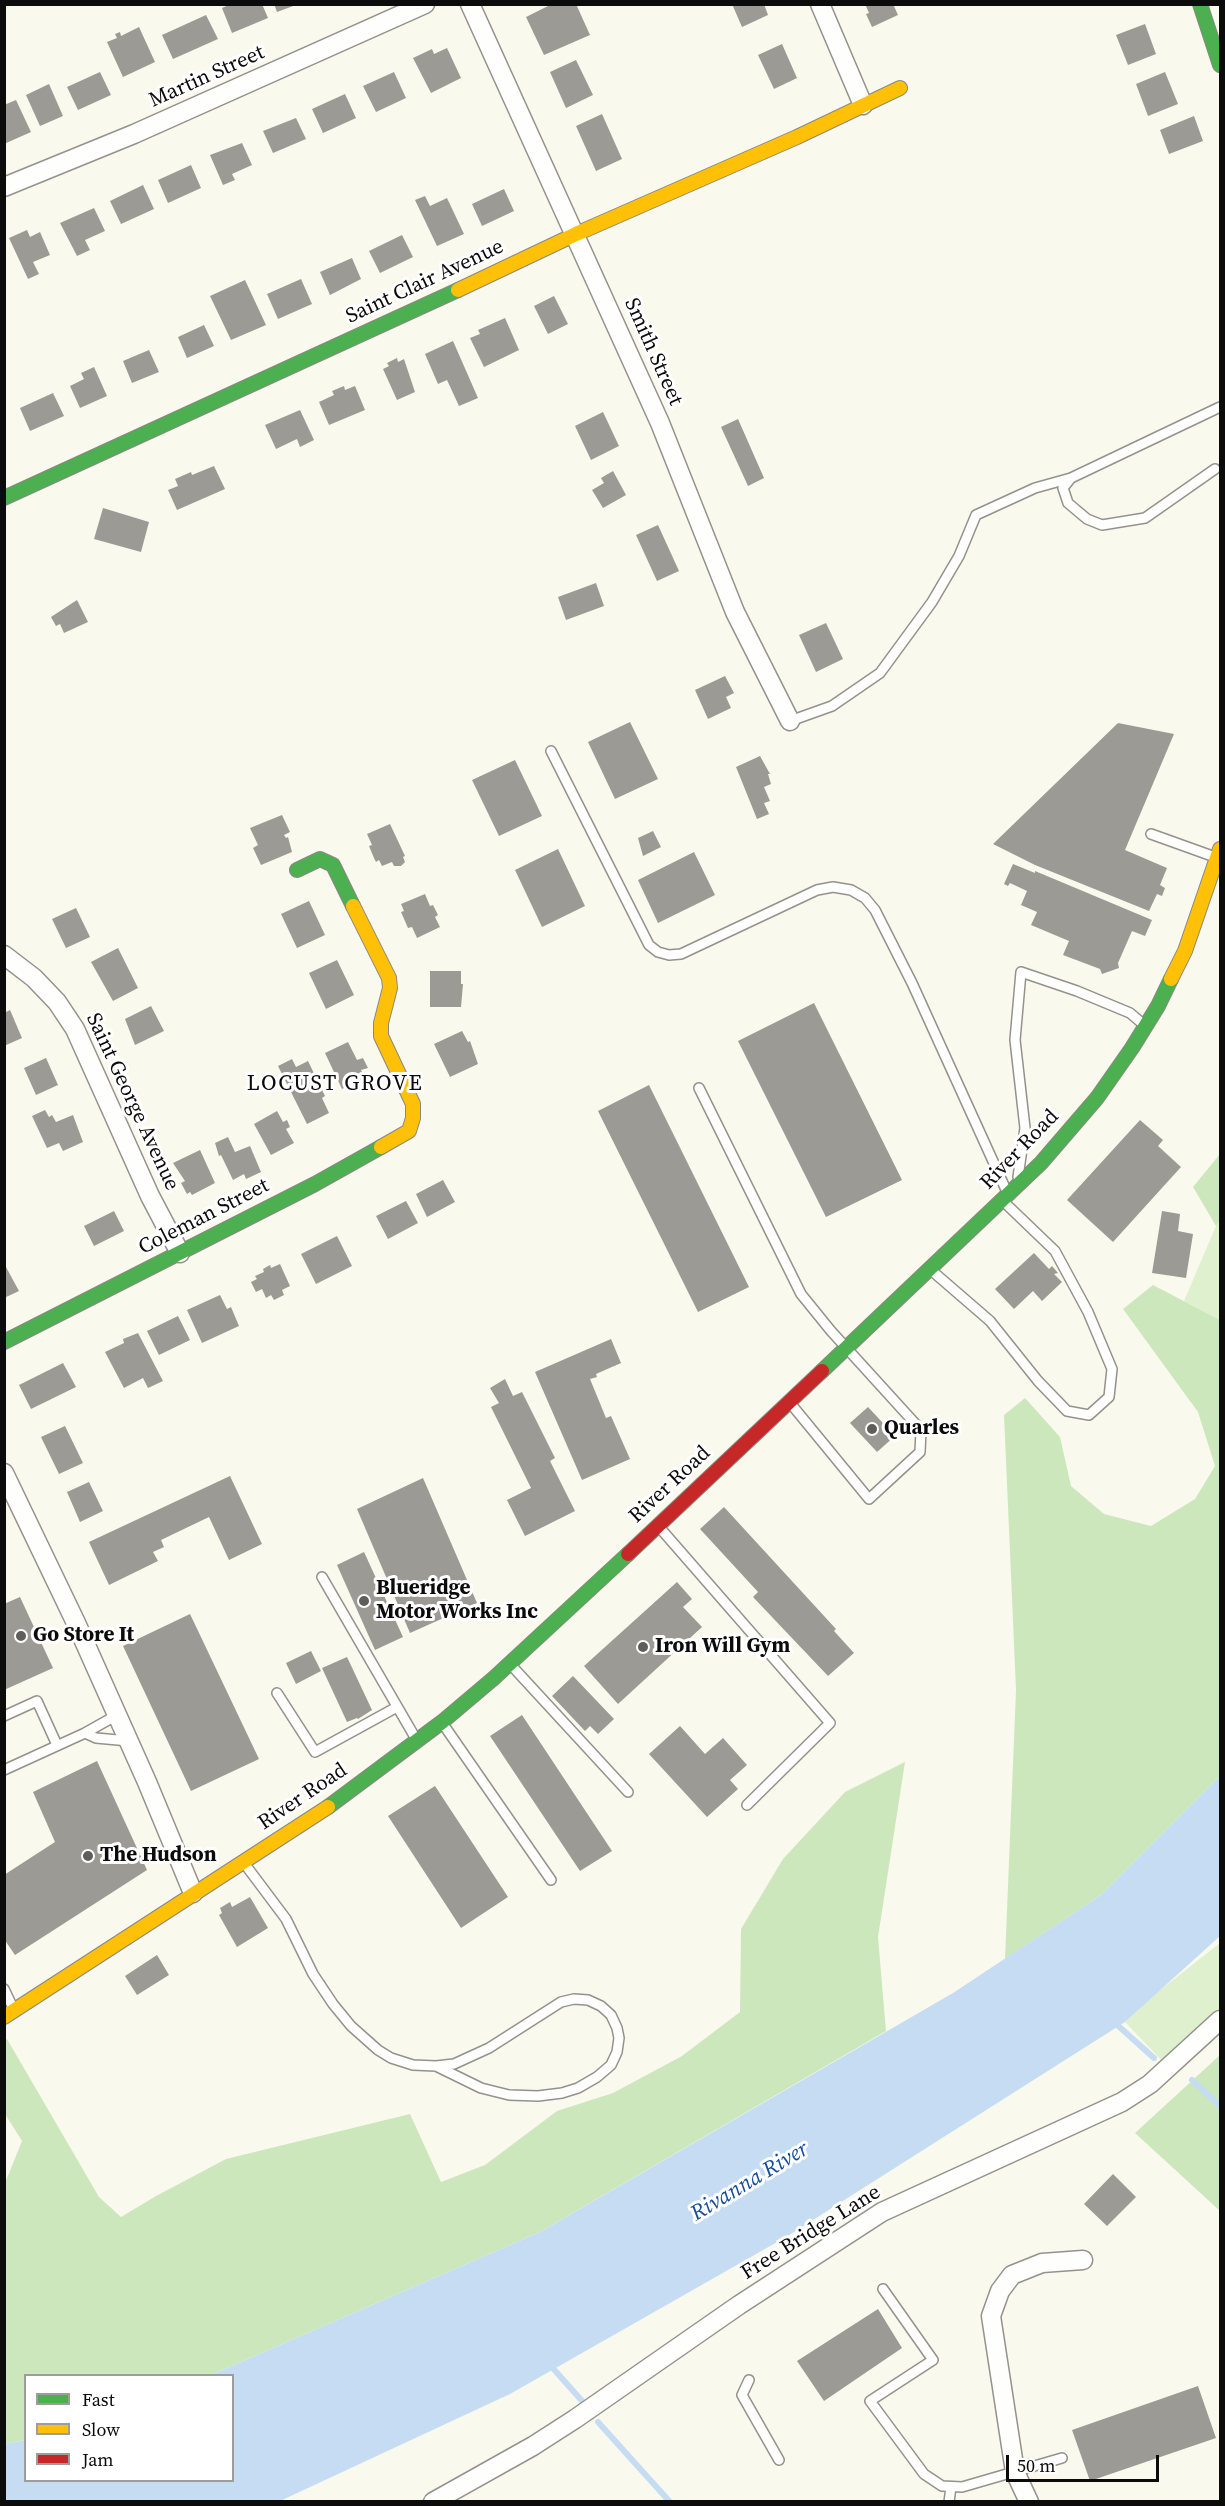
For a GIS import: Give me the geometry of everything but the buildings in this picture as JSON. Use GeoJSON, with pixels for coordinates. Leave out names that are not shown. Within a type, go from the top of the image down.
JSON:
{"type":"FeatureCollection","features":[{"type":"Feature","properties":{"kind":"street","name":"Martin Street"},"geometry":{"type":"LineString","coordinates":[[4,187],[134,134],[425,4]]}},
{"type":"Feature","properties":{"kind":"street","name":"Smith Street"},"geometry":{"type":"LineString","coordinates":[[470,4],[660,423],[735,612],[790,721]]}},
{"type":"Feature","properties":{"kind":"street"},"geometry":{"type":"LineString","coordinates":[[820,4],[863,105]]}},
{"type":"Feature","properties":{"kind":"street"},"geometry":{"type":"LineString","coordinates":[[1200,4],[1221,65]]}},
{"type":"Feature","properties":{"kind":"street","name":"Saint Clair Avenue"},"geometry":{"type":"LineString","coordinates":[[4,498],[576,234],[797,137],[900,88]]}},
{"type":"Feature","properties":{"kind":"street","name":"River Road"},"geometry":{"type":"LineString","coordinates":[[10,2014],[193,1893],[315,1816],[442,1722],[510,1664],[658,1526],[1009,1193],[1057,1145],[1097,1098],[1145,1026],[1185,951],[1219,854]]}},
{"type":"Feature","properties":{"kind":"street","name":"Coleman Street"},"geometry":{"type":"LineString","coordinates":[[4,1342],[180,1253],[409,1131],[413,1118],[413,1104],[381,1036],[381,1023],[390,988],[389,978],[333,865],[320,859],[297,870]]}},
{"type":"Feature","properties":{"kind":"street","name":"Saint George Avenue"},"geometry":{"type":"LineString","coordinates":[[4,955],[34,978],[57,1002],[75,1029],[150,1196],[180,1253]]}},
{"type":"Feature","properties":{"kind":"street"},"geometry":{"type":"LineString","coordinates":[[4,1473],[117,1715],[193,1893]]}},
{"type":"Feature","properties":{"kind":"street","name":"Free Bridge Lane"},"geometry":{"type":"LineString","coordinates":[[433,2502],[533,2446],[575,2419],[739,2305],[882,2212],[1122,2102],[1150,2084],[1221,2020]]}},
{"type":"Feature","properties":{"kind":"street"},"geometry":{"type":"LineString","coordinates":[[1029,2502],[1015,2472],[992,2316],[1000,2291],[1012,2275],[1042,2263],[1083,2260]]}},
{"type":"Feature","properties":{"kind":"lane"},"geometry":{"type":"LineString","coordinates":[[790,721],[831,706],[880,674],[932,602],[959,556],[976,515],[1035,488],[1071,478],[1221,407]]}},
{"type":"Feature","properties":{"kind":"lane"},"geometry":{"type":"LineString","coordinates":[[1071,478],[1063,488],[1068,503],[1087,519],[1102,525],[1145,518],[1215,469]]}},
{"type":"Feature","properties":{"kind":"lane"},"geometry":{"type":"LineString","coordinates":[[551,751],[649,945],[658,952],[669,955],[681,954],[818,890],[833,887],[851,890],[865,898],[875,910],[912,983],[1009,1193],[1055,1251],[1088,1312],[1112,1369],[1109,1397],[1089,1415],[1067,1411],[1038,1381],[990,1321],[929,1269]]}},
{"type":"Feature","properties":{"kind":"lane"},"geometry":{"type":"LineString","coordinates":[[1151,834],[1219,854]]}},
{"type":"Feature","properties":{"kind":"lane"},"geometry":{"type":"LineString","coordinates":[[1009,1193],[1025,1128],[1015,1040],[1021,972],[1119,1008],[1130,1013],[1145,1026]]}},
{"type":"Feature","properties":{"kind":"lane"},"geometry":{"type":"LineString","coordinates":[[699,1088],[801,1294],[846,1348],[921,1430],[920,1452],[869,1499],[790,1402]]}},
{"type":"Feature","properties":{"kind":"lane"},"geometry":{"type":"LineString","coordinates":[[658,1526],[830,1723],[747,1805]]}},
{"type":"Feature","properties":{"kind":"lane"},"geometry":{"type":"LineString","coordinates":[[322,1577],[417,1741]]}},
{"type":"Feature","properties":{"kind":"lane"},"geometry":{"type":"LineString","coordinates":[[510,1664],[628,1792]]}},
{"type":"Feature","properties":{"kind":"lane"},"geometry":{"type":"LineString","coordinates":[[277,1693],[315,1752],[397,1707]]}},
{"type":"Feature","properties":{"kind":"lane"},"geometry":{"type":"LineString","coordinates":[[4,1716],[37,1701],[57,1745]]}},
{"type":"Feature","properties":{"kind":"lane"},"geometry":{"type":"LineString","coordinates":[[4,1770],[86,1733],[117,1715]]}},
{"type":"Feature","properties":{"kind":"lane"},"geometry":{"type":"LineString","coordinates":[[442,1722],[551,1880]]}},
{"type":"Feature","properties":{"kind":"lane"},"geometry":{"type":"LineString","coordinates":[[86,1733],[96,1738],[129,1742]]}},
{"type":"Feature","properties":{"kind":"lane"},"geometry":{"type":"LineString","coordinates":[[243,1861],[286,1919],[313,1974],[333,2004],[351,2026],[378,2050],[391,2058],[413,2065],[436,2067],[454,2064],[489,2048],[561,2002],[574,1999],[588,2000],[601,2006],[611,2015],[617,2028],[617,2052],[611,2064],[597,2077],[578,2088],[562,2093],[538,2096],[509,2095],[481,2088],[436,2067]]}},
{"type":"Feature","properties":{"kind":"lane"},"geometry":{"type":"LineString","coordinates":[[4,1989],[10,2014]]}},
{"type":"Feature","properties":{"kind":"lane"},"geometry":{"type":"LineString","coordinates":[[883,2289],[933,2361],[870,2401],[924,2474],[942,2486],[962,2487],[1062,2458]]}},
{"type":"Feature","properties":{"kind":"lane"},"geometry":{"type":"LineString","coordinates":[[749,2380],[742,2395],[779,2460]]}},
{"type":"Feature","properties":{"kind":"lane"},"geometry":{"type":"LineString","coordinates":[[949,2502],[951,2487]]}},
{"type":"Feature","properties":{"kind":"green space"},"geometry":{"type":"Polygon","coordinates":[[[1220,1154],[1220,1220],[1216,1226],[1193,1187],[1220,1154]]]}},
{"type":"Feature","properties":{"kind":"green space"},"geometry":{"type":"Polygon","coordinates":[[[1220,1220],[1220,1320],[1184,1301],[1220,1220]]]}},
{"type":"Feature","properties":{"kind":"green space"},"geometry":{"type":"Polygon","coordinates":[[[1153,1285],[1220,1320],[1220,1776],[1101,1895],[1005,1959],[1016,1690],[1004,1415],[1025,1398],[1060,1437],[1071,1486],[1104,1514],[1151,1526],[1195,1499],[1215,1466],[1198,1412],[1123,1309],[1153,1285]]]}},
{"type":"Feature","properties":{"kind":"green space"},"geometry":{"type":"Polygon","coordinates":[[[905,1762],[878,1937],[886,2031],[540,2232],[213,2374],[24,2374],[24,2440],[5,2444],[5,2183],[22,2141],[5,2114],[5,2041],[7,2039],[99,2197],[121,2217],[226,2159],[410,2114],[441,2182],[485,2165],[557,2111],[613,2093],[682,2056],[740,2012],[741,1929],[783,1859],[845,1792],[905,1762]]]}},
{"type":"Feature","properties":{"kind":"green space"},"geometry":{"type":"Polygon","coordinates":[[[1220,1943],[1220,2022],[1169,2068],[1125,2022],[1154,1995],[1220,1943]]]}},
{"type":"Feature","properties":{"kind":"green space"},"geometry":{"type":"Polygon","coordinates":[[[1220,2055],[1220,2211],[1135,2133],[1220,2055]]]}},
{"type":"Feature","properties":{"kind":"water","name":"Rivanna River"},"geometry":{"type":"Polygon","coordinates":[[[1220,1776],[1220,1936],[1125,2022],[786,2237],[510,2394],[280,2501],[5,2501],[5,2444],[24,2440],[24,2482],[234,2482],[234,2374],[213,2374],[540,2232],[953,1993],[1101,1895],[1220,1776]]]}},
{"type":"Feature","properties":{"kind":"waterway"},"geometry":{"type":"LineString","coordinates":[[1114,2022],[1154,2058]]}},
{"type":"Feature","properties":{"kind":"waterway"},"geometry":{"type":"LineString","coordinates":[[1192,2080],[1220,2106]]}},
{"type":"Feature","properties":{"kind":"waterway"},"geometry":{"type":"LineString","coordinates":[[550,2365],[583,2402]]}},
{"type":"Feature","properties":{"kind":"waterway"},"geometry":{"type":"LineString","coordinates":[[598,2422],[670,2502]]}},
{"type":"Feature","properties":{"kind":"traffic: fast"},"geometry":{"type":"LineString","coordinates":[[1200,4],[1220,65]]}},
{"type":"Feature","properties":{"kind":"traffic: fast"},"geometry":{"type":"LineString","coordinates":[[4,498],[458,290]]}},
{"type":"Feature","properties":{"kind":"traffic: fast"},"geometry":{"type":"LineString","coordinates":[[297,870],[320,859],[333,865],[353,906]]}},
{"type":"Feature","properties":{"kind":"traffic: fast"},"geometry":{"type":"LineString","coordinates":[[822,1371],[1041,1163],[1097,1098],[1132,1048],[1158,1006],[1171,979]]}},
{"type":"Feature","properties":{"kind":"traffic: fast"},"geometry":{"type":"LineString","coordinates":[[4,1342],[315,1184],[381,1147]]}},
{"type":"Feature","properties":{"kind":"traffic: fast"},"geometry":{"type":"LineString","coordinates":[[328,1807],[442,1722],[494,1678],[628,1554]]}},
{"type":"Feature","properties":{"kind":"traffic: slow"},"geometry":{"type":"LineString","coordinates":[[458,290],[576,234],[797,137],[900,88]]}},
{"type":"Feature","properties":{"kind":"traffic: slow"},"geometry":{"type":"LineString","coordinates":[[1171,979],[1185,951],[1220,849]]}},
{"type":"Feature","properties":{"kind":"traffic: slow"},"geometry":{"type":"LineString","coordinates":[[353,906],[389,978],[390,988],[381,1023],[381,1036],[413,1104],[413,1118],[409,1131],[381,1147]]}},
{"type":"Feature","properties":{"kind":"traffic: slow"},"geometry":{"type":"LineString","coordinates":[[4,2017],[328,1807]]}},
{"type":"Feature","properties":{"kind":"traffic: jam"},"geometry":{"type":"LineString","coordinates":[[628,1554],[822,1371]]}},
{"type":"Feature","properties":{"kind":"place","name":"Quarles"},"geometry":{"type":"Point","coordinates":[872,1429]}},
{"type":"Feature","properties":{"kind":"place","name":"Blueridge Motor Works Inc"},"geometry":{"type":"Point","coordinates":[364,1601]}},
{"type":"Feature","properties":{"kind":"place","name":"Go Store It"},"geometry":{"type":"Point","coordinates":[21,1636]}},
{"type":"Feature","properties":{"kind":"place","name":"Iron Will Gym"},"geometry":{"type":"Point","coordinates":[643,1647]}},
{"type":"Feature","properties":{"kind":"place","name":"The Hudson"},"geometry":{"type":"Point","coordinates":[88,1856]}},
{"type":"Feature","properties":{"kind":"district","name":"LOCUST GROVE"},"geometry":{"type":"Point","coordinates":[335,1084]}}]}
